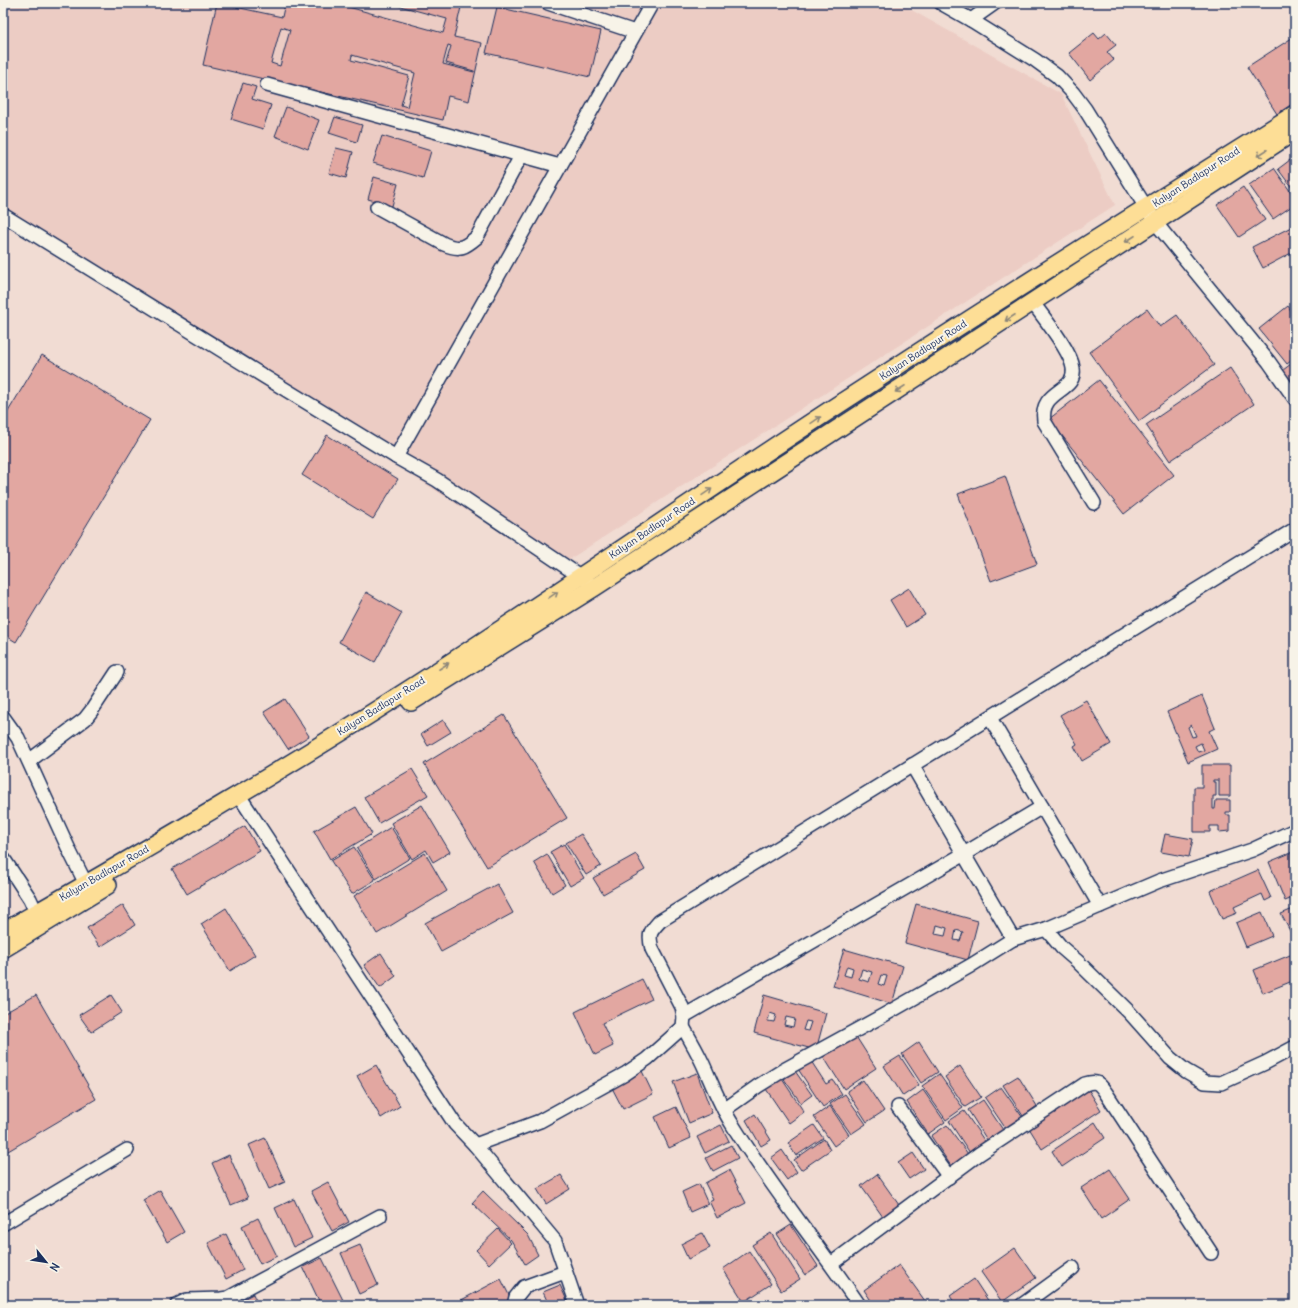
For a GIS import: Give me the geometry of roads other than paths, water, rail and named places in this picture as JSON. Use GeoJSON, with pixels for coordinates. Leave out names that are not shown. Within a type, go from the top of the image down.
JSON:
{"type":"FeatureCollection","features":[{"type":"Feature","properties":{"kind":"main road","name":"Kalyan Badlapur Road"},"geometry":{"type":"LineString","coordinates":[[3,949],[39,919],[86,884],[361,733],[595,587],[1033,303],[1150,216],[1295,114]]}},
{"type":"Feature","properties":{"kind":"main road","name":"Kalyan Badlapur Road"},"geometry":{"type":"LineString","coordinates":[[3,932],[39,919],[241,799],[872,382],[1053,266],[1150,216],[1295,131]]}},
{"type":"Feature","properties":{"kind":"street"},"geometry":{"type":"LineString","coordinates":[[548,3],[635,32]]}},
{"type":"Feature","properties":{"kind":"street"},"geometry":{"type":"LineString","coordinates":[[396,457],[652,3]]}},
{"type":"Feature","properties":{"kind":"street"},"geometry":{"type":"LineString","coordinates":[[941,3],[1035,60],[1057,76],[1073,93],[1150,216],[1269,362],[1295,399]]}},
{"type":"Feature","properties":{"kind":"street"},"geometry":{"type":"LineString","coordinates":[[971,20],[988,5]]}},
{"type":"Feature","properties":{"kind":"street"},"geometry":{"type":"LineString","coordinates":[[267,85],[560,166]]}},
{"type":"Feature","properties":{"kind":"street"},"geometry":{"type":"LineString","coordinates":[[377,207],[444,244],[453,248],[461,248],[477,237],[521,156]]}},
{"type":"Feature","properties":{"kind":"street"},"geometry":{"type":"LineString","coordinates":[[3,215],[251,369],[396,457],[437,480],[595,587]]}},
{"type":"Feature","properties":{"kind":"street"},"geometry":{"type":"LineString","coordinates":[[1033,303],[1070,356],[1074,369],[1073,377],[1069,384],[1047,401],[1044,408],[1044,421],[1094,503]]}},
{"type":"Feature","properties":{"kind":"street"},"geometry":{"type":"LineString","coordinates":[[860,1305],[781,1197],[724,1110],[683,1022],[682,1007],[652,948],[650,939],[651,931],[660,921],[1295,529]]}},
{"type":"Feature","properties":{"kind":"street"},"geometry":{"type":"LineString","coordinates":[[29,761],[85,719],[118,672]]}},
{"type":"Feature","properties":{"kind":"street"},"geometry":{"type":"LineString","coordinates":[[3,717],[18,738],[86,884]]}},
{"type":"Feature","properties":{"kind":"street"},"geometry":{"type":"LineString","coordinates":[[990,718],[1100,906]]}},
{"type":"Feature","properties":{"kind":"street"},"geometry":{"type":"LineString","coordinates":[[912,765],[1014,939]]}},
{"type":"Feature","properties":{"kind":"street"},"geometry":{"type":"LineString","coordinates":[[241,799],[455,1124],[475,1145],[555,1241],[577,1305]]}},
{"type":"Feature","properties":{"kind":"street"},"geometry":{"type":"LineString","coordinates":[[475,1145],[540,1121],[625,1074],[647,1059],[683,1022],[1042,807]]}},
{"type":"Feature","properties":{"kind":"street"},"geometry":{"type":"LineString","coordinates":[[724,1110],[782,1071],[884,1015],[1014,939],[1046,928],[1160,881],[1252,850],[1295,830]]}},
{"type":"Feature","properties":{"kind":"street"},"geometry":{"type":"LineString","coordinates":[[3,858],[30,899],[39,919]]}},
{"type":"Feature","properties":{"kind":"street"},"geometry":{"type":"LineString","coordinates":[[1046,928],[1062,948],[1078,961],[1129,1012],[1170,1058],[1186,1071],[1205,1082],[1221,1082],[1265,1063],[1295,1047]]}},
{"type":"Feature","properties":{"kind":"street"},"geometry":{"type":"LineString","coordinates":[[831,1264],[979,1154],[1085,1084],[1096,1082],[1106,1093],[1211,1253]]}},
{"type":"Feature","properties":{"kind":"street"},"geometry":{"type":"LineString","coordinates":[[898,1106],[949,1177]]}},
{"type":"Feature","properties":{"kind":"street"},"geometry":{"type":"LineString","coordinates":[[3,1224],[127,1150]]}},
{"type":"Feature","properties":{"kind":"street"},"geometry":{"type":"LineString","coordinates":[[177,1305],[187,1300],[228,1298],[380,1216]]}},
{"type":"Feature","properties":{"kind":"street"},"geometry":{"type":"LineString","coordinates":[[1022,1305],[1073,1268]]}},
{"type":"Feature","properties":{"kind":"street"},"geometry":{"type":"LineString","coordinates":[[514,1305],[516,1297],[524,1287],[565,1272]]}}]}
